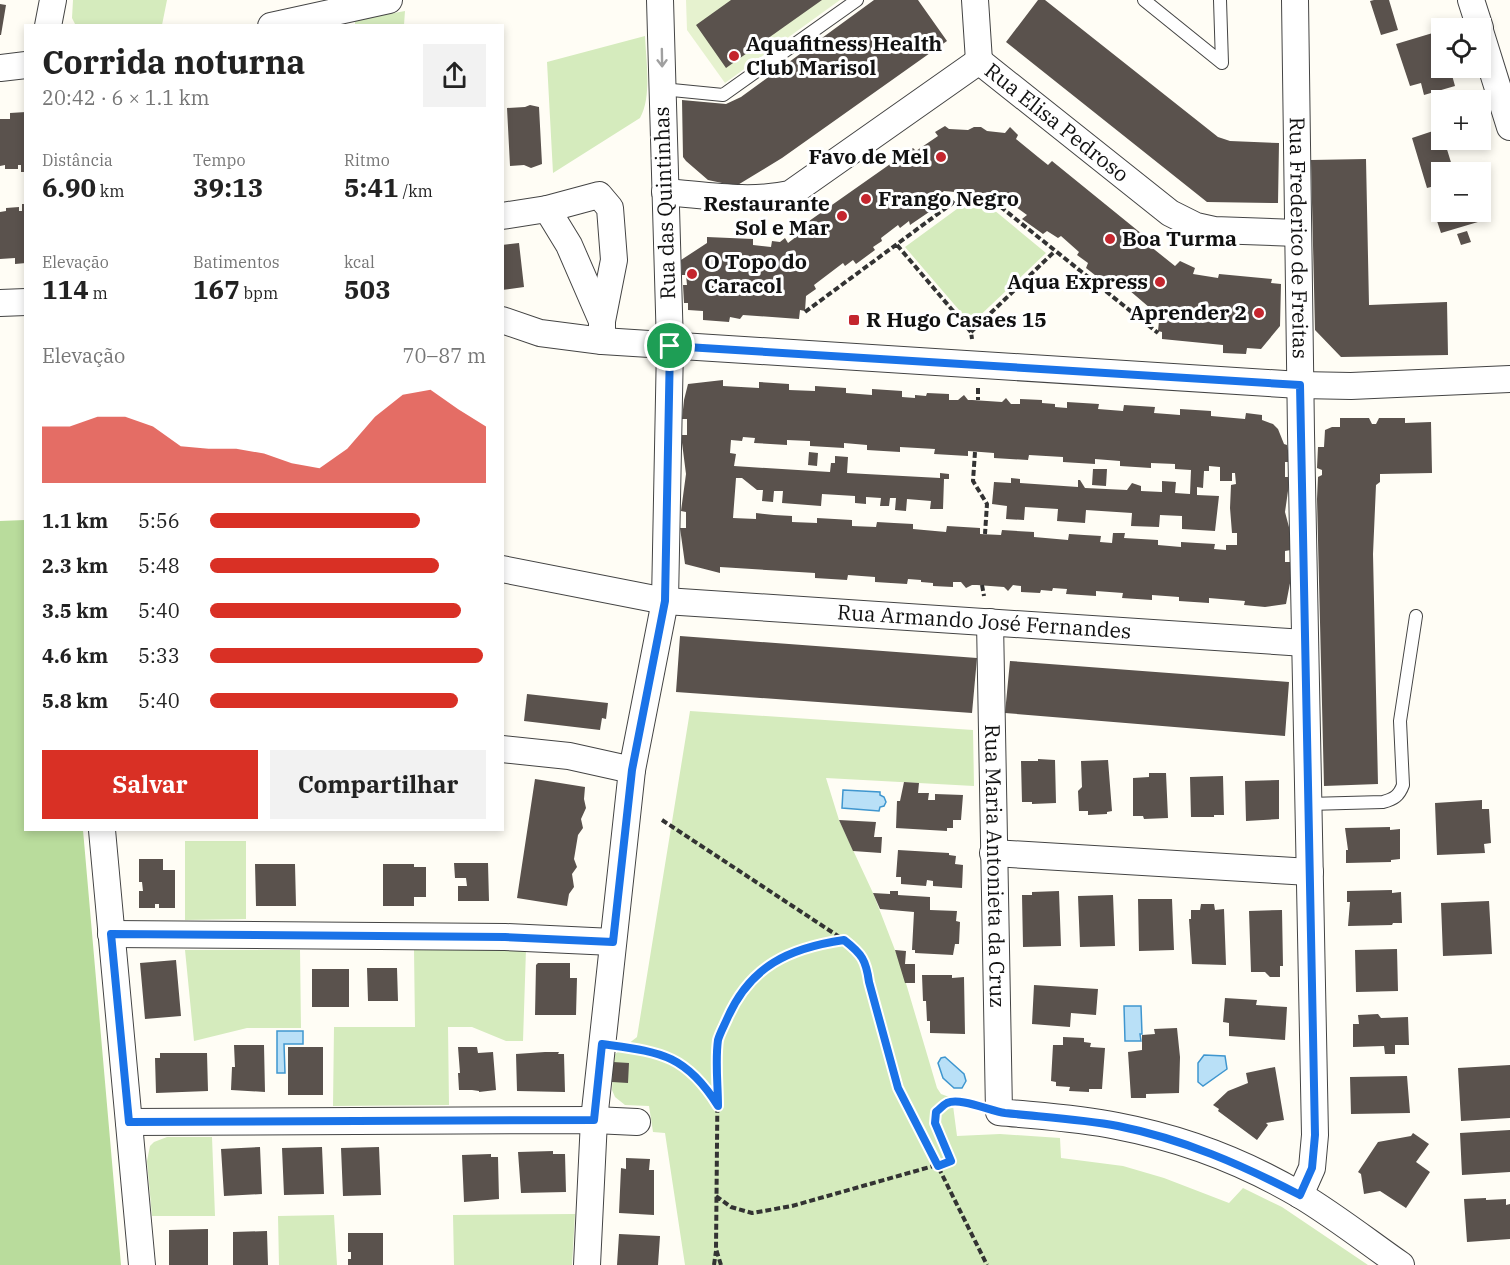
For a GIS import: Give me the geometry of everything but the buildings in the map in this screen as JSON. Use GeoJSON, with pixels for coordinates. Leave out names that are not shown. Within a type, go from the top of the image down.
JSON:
{"type":"FeatureCollection","features":[{"type":"Feature","properties":{"kind":"street"},"geometry":{"type":"LineString","coordinates":[[48,24],[53,0]]}},
{"type":"Feature","properties":{"kind":"street"},"geometry":{"type":"LineString","coordinates":[[280,24],[389,0]]}},
{"type":"Feature","properties":{"kind":"street","name":"Rua das Quintinhas"},"geometry":{"type":"LineString","coordinates":[[587,1265],[594,1120],[632,770],[665,601],[670,346],[660,0]]}},
{"type":"Feature","properties":{"kind":"street"},"geometry":{"type":"LineString","coordinates":[[975,0],[979,61]]}},
{"type":"Feature","properties":{"kind":"street","name":"Rua Frederico de Freitas"},"geometry":{"type":"LineString","coordinates":[[1295,0],[1297,233],[1315,1135],[1312,1168],[1300,1195]]}},
{"type":"Feature","properties":{"kind":"street"},"geometry":{"type":"LineString","coordinates":[[1471,0],[1476,18]]}},
{"type":"Feature","properties":{"kind":"street","name":"Rua Elisa Pedroso"},"geometry":{"type":"LineString","coordinates":[[665,192],[747,198],[770,198],[790,194],[979,61],[1170,213],[1196,226],[1214,230],[1297,233]]}},
{"type":"Feature","properties":{"kind":"street"},"geometry":{"type":"LineString","coordinates":[[0,68],[24,65]]}},
{"type":"Feature","properties":{"kind":"street"},"geometry":{"type":"LineString","coordinates":[[1491,66],[1510,127]]}},
{"type":"Feature","properties":{"kind":"street"},"geometry":{"type":"LineString","coordinates":[[504,216],[547,209],[599,195],[610,208],[614,260],[602,331]]}},
{"type":"Feature","properties":{"kind":"street"},"geometry":{"type":"LineString","coordinates":[[547,209],[569,245],[602,331]]}},
{"type":"Feature","properties":{"kind":"street"},"geometry":{"type":"LineString","coordinates":[[0,303],[24,302]]}},
{"type":"Feature","properties":{"kind":"street"},"geometry":{"type":"LineString","coordinates":[[504,321],[540,333],[602,331],[670,346],[1300,385],[1351,386],[1510,379]]}},
{"type":"Feature","properties":{"kind":"street","name":"Rua Armando José Fernandes"},"geometry":{"type":"LineString","coordinates":[[504,570],[665,601],[1305,643]]}},
{"type":"Feature","properties":{"kind":"street","name":"Rua Maria Antonieta da Cruz"},"geometry":{"type":"LineString","coordinates":[[990,622],[999,1112]]}},
{"type":"Feature","properties":{"kind":"street"},"geometry":{"type":"LineString","coordinates":[[504,749],[568,756],[632,770]]}},
{"type":"Feature","properties":{"kind":"street"},"geometry":{"type":"LineString","coordinates":[[102,831],[142,1265]]}},
{"type":"Feature","properties":{"kind":"street"},"geometry":{"type":"LineString","coordinates":[[993,853],[1310,872]]}},
{"type":"Feature","properties":{"kind":"street"},"geometry":{"type":"LineString","coordinates":[[111,934],[505,937],[613,942]]}},
{"type":"Feature","properties":{"kind":"street"},"geometry":{"type":"LineString","coordinates":[[999,1112],[1116,1126],[1211,1152],[1300,1195],[1401,1265]]}},
{"type":"Feature","properties":{"kind":"street"},"geometry":{"type":"LineString","coordinates":[[129,1122],[594,1120],[637,1122]]}},
{"type":"Feature","properties":{"kind":"lane"},"geometry":{"type":"LineString","coordinates":[[663,89],[723,95],[857,0]]}},
{"type":"Feature","properties":{"kind":"lane"},"geometry":{"type":"LineString","coordinates":[[1144,0],[1222,63],[1221,0]]}},
{"type":"Feature","properties":{"kind":"lane"},"geometry":{"type":"LineString","coordinates":[[1308,804],[1383,802],[1393,800],[1400,794],[1403,785],[1400,721],[1416,616]]}},
{"type":"Feature","properties":{"kind":"path"},"geometry":{"type":"LineString","coordinates":[[805,312],[958,199],[997,204],[1158,333]]}},
{"type":"Feature","properties":{"kind":"path"},"geometry":{"type":"LineString","coordinates":[[897,244],[933,288]]}},
{"type":"Feature","properties":{"kind":"path"},"geometry":{"type":"LineString","coordinates":[[971,332],[1054,251]]}},
{"type":"Feature","properties":{"kind":"path"},"geometry":{"type":"LineString","coordinates":[[975,452],[973,481],[987,504],[985,534]]}},
{"type":"Feature","properties":{"kind":"path"},"geometry":{"type":"LineString","coordinates":[[662,820],[857,950],[867,964],[874,1003],[898,1088],[987,1265]]}},
{"type":"Feature","properties":{"kind":"path"},"geometry":{"type":"LineString","coordinates":[[714,1265],[718,1039],[735,1002],[757,973],[788,955],[815,945],[844,940]]}},
{"type":"Feature","properties":{"kind":"path"},"geometry":{"type":"LineString","coordinates":[[602,1044],[651,1051],[678,1062],[706,1087],[718,1106]]}},
{"type":"Feature","properties":{"kind":"path"},"geometry":{"type":"LineString","coordinates":[[716,1196],[731,1207],[752,1213],[792,1206],[938,1166],[951,1161],[935,1123],[936,1112],[948,1103],[958,1102],[999,1112]]}},
{"type":"Feature","properties":{"kind":"path"},"geometry":{"type":"LineString","coordinates":[[716,1249],[721,1265]]}},
{"type":"Feature","properties":{"kind":"green space"},"geometry":{"type":"Polygon","coordinates":[[[73,0],[167,0],[162,24],[75,24],[72,18],[73,0]]]}},
{"type":"Feature","properties":{"kind":"green space","name":"Aquafitness Health Club Marisol"},"geometry":{"type":"Polygon","coordinates":[[[686,0],[840,0],[725,83],[687,30],[686,0]]]}},
{"type":"Feature","properties":{"kind":"green space"},"geometry":{"type":"Polygon","coordinates":[[[405,11],[404,24],[355,24],[355,20],[405,11]]]}},
{"type":"Feature","properties":{"kind":"green space"},"geometry":{"type":"Polygon","coordinates":[[[645,36],[647,89],[640,118],[553,173],[547,62],[645,36]]]}},
{"type":"Feature","properties":{"kind":"green space"},"geometry":{"type":"Polygon","coordinates":[[[961,206],[994,210],[1046,253],[971,324],[905,247],[961,206]]]}},
{"type":"Feature","properties":{"kind":"green space"},"geometry":{"type":"Polygon","coordinates":[[[24,520],[24,831],[83,831],[121,1265],[0,1265],[0,521],[24,520]]]}},
{"type":"Feature","properties":{"kind":"green space"},"geometry":{"type":"Polygon","coordinates":[[[690,711],[973,730],[974,786],[826,778],[839,820],[873,893],[900,963],[937,1088],[941,1094],[952,1098],[957,1136],[1000,1134],[1060,1138],[1061,1158],[1123,1166],[1164,1178],[1229,1203],[1243,1188],[1282,1207],[1368,1265],[685,1265],[665,1133],[653,1132],[649,1106],[625,1105],[615,1097],[612,1090],[614,1055],[637,1037],[690,711]]]}},
{"type":"Feature","properties":{"kind":"green space"},"geometry":{"type":"Polygon","coordinates":[[[185,841],[246,841],[246,919],[185,920],[185,841]]]}},
{"type":"Feature","properties":{"kind":"green space"},"geometry":{"type":"Polygon","coordinates":[[[414,949],[526,949],[523,1041],[506,1041],[472,1027],[448,1027],[449,1105],[333,1106],[334,1027],[415,1027],[414,949]]]}},
{"type":"Feature","properties":{"kind":"green space"},"geometry":{"type":"Polygon","coordinates":[[[185,950],[300,950],[301,1028],[247,1028],[194,1041],[185,950]]]}},
{"type":"Feature","properties":{"kind":"green space"},"geometry":{"type":"Polygon","coordinates":[[[167,1137],[212,1137],[215,1216],[152,1216],[147,1161],[150,1146],[167,1137]]]}},
{"type":"Feature","properties":{"kind":"green space"},"geometry":{"type":"Polygon","coordinates":[[[575,1214],[572,1265],[454,1265],[453,1215],[575,1214]]]}},
{"type":"Feature","properties":{"kind":"green space"},"geometry":{"type":"Polygon","coordinates":[[[334,1215],[337,1265],[279,1265],[278,1216],[334,1215]]]}},
{"type":"Feature","properties":{"kind":"water"},"geometry":{"type":"Polygon","coordinates":[[[843,790],[880,792],[886,802],[879,811],[842,808],[843,790]]]}},
{"type":"Feature","properties":{"kind":"water"},"geometry":{"type":"Polygon","coordinates":[[[1124,1006],[1141,1006],[1141,1041],[1125,1041],[1124,1006]]]}},
{"type":"Feature","properties":{"kind":"water"},"geometry":{"type":"Polygon","coordinates":[[[277,1031],[303,1031],[303,1044],[284,1044],[285,1073],[277,1073],[277,1031]]]}},
{"type":"Feature","properties":{"kind":"water"},"geometry":{"type":"Polygon","coordinates":[[[1204,1055],[1225,1056],[1227,1069],[1203,1086],[1198,1082],[1198,1063],[1204,1055]]]}},
{"type":"Feature","properties":{"kind":"water"},"geometry":{"type":"Polygon","coordinates":[[[945,1057],[964,1074],[966,1081],[962,1088],[954,1088],[943,1078],[938,1063],[941,1058],[945,1057]]]}},
{"type":"Feature","properties":{"kind":"place","name":"Aquafitness Health Club Marisol"},"geometry":{"type":"Point","coordinates":[734,56]}},
{"type":"Feature","properties":{"kind":"place","name":"Favo de Mel"},"geometry":{"type":"Point","coordinates":[941,157]}},
{"type":"Feature","properties":{"kind":"place","name":"Frango Negro"},"geometry":{"type":"Point","coordinates":[866,199]}},
{"type":"Feature","properties":{"kind":"place","name":"Restaurante Sol e Mar"},"geometry":{"type":"Point","coordinates":[842,216]}},
{"type":"Feature","properties":{"kind":"place","name":"Boa Turma"},"geometry":{"type":"Point","coordinates":[1110,239]}},
{"type":"Feature","properties":{"kind":"place","name":"O Topo do Caracol"},"geometry":{"type":"Point","coordinates":[692,274]}},
{"type":"Feature","properties":{"kind":"place","name":"Aqua Express"},"geometry":{"type":"Point","coordinates":[1160,282]}},
{"type":"Feature","properties":{"kind":"place","name":"Aprender 2"},"geometry":{"type":"Point","coordinates":[1259,313]}},
{"type":"Feature","properties":{"kind":"place","name":"R Hugo Casaes 15"},"geometry":{"type":"Point","coordinates":[854,320]}},
{"type":"Feature","properties":{"kind":"route"},"geometry":{"type":"LineString","coordinates":[[670,346],[1300,385],[1315,1135],[1312,1168],[1300,1195],[1211,1152],[1163,1137],[1116,1126],[999,1112],[958,1102],[948,1103],[936,1112],[935,1123],[951,1161],[938,1166],[898,1088],[882,1035],[867,964],[857,950],[844,940],[815,945],[788,955],[757,973],[735,1002],[718,1039],[718,1106],[706,1087],[678,1062],[651,1051],[602,1044],[594,1120],[129,1122],[111,934],[505,937],[613,942],[632,770],[665,601],[670,346]]}}]}
